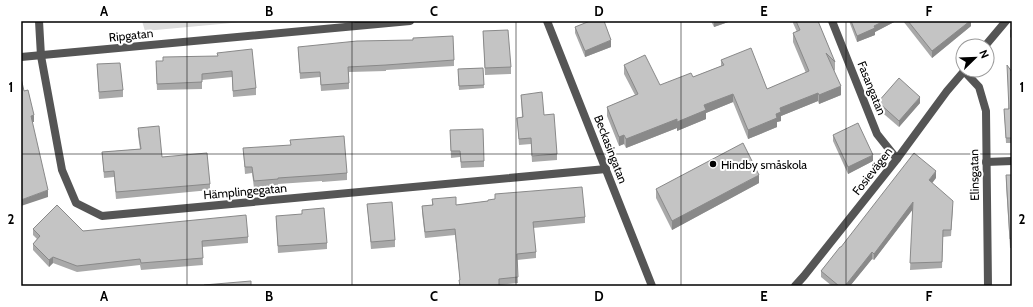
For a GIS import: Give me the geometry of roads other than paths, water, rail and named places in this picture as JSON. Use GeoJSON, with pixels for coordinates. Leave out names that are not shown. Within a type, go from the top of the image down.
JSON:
{"type":"FeatureCollection","features":[{"type":"Feature","properties":{"kind":"street","name":"Hämplingegatan"},"geometry":{"type":"LineString","coordinates":[[39,21],[41,56],[62,170],[76,203],[102,216],[606,169]]}},
{"type":"Feature","properties":{"kind":"street","name":"Ripgatan"},"geometry":{"type":"LineString","coordinates":[[21,57],[359,23],[410,21]]}},
{"type":"Feature","properties":{"kind":"street","name":"Beckasingatan"},"geometry":{"type":"LineString","coordinates":[[548,21],[652,286]]}},
{"type":"Feature","properties":{"kind":"street","name":"Fasangatan"},"geometry":{"type":"LineString","coordinates":[[832,21],[877,134],[897,159]]}},
{"type":"Feature","properties":{"kind":"street"},"geometry":{"type":"LineString","coordinates":[[992,38],[1006,21]]}},
{"type":"Feature","properties":{"kind":"street","name":"Fosievägen"},"geometry":{"type":"LineString","coordinates":[[796,286],[897,159],[947,91],[959,78]]}},
{"type":"Feature","properties":{"kind":"street","name":"Elinsgatan"},"geometry":{"type":"LineString","coordinates":[[971,78],[979,87],[986,111],[988,286]]}},
{"type":"Feature","properties":{"kind":"street"},"geometry":{"type":"LineString","coordinates":[[986,162],[1012,161]]}},
{"type":"Feature","properties":{"kind":"place","name":"Hindby småskola"},"geometry":{"type":"Point","coordinates":[713,164]}}]}
